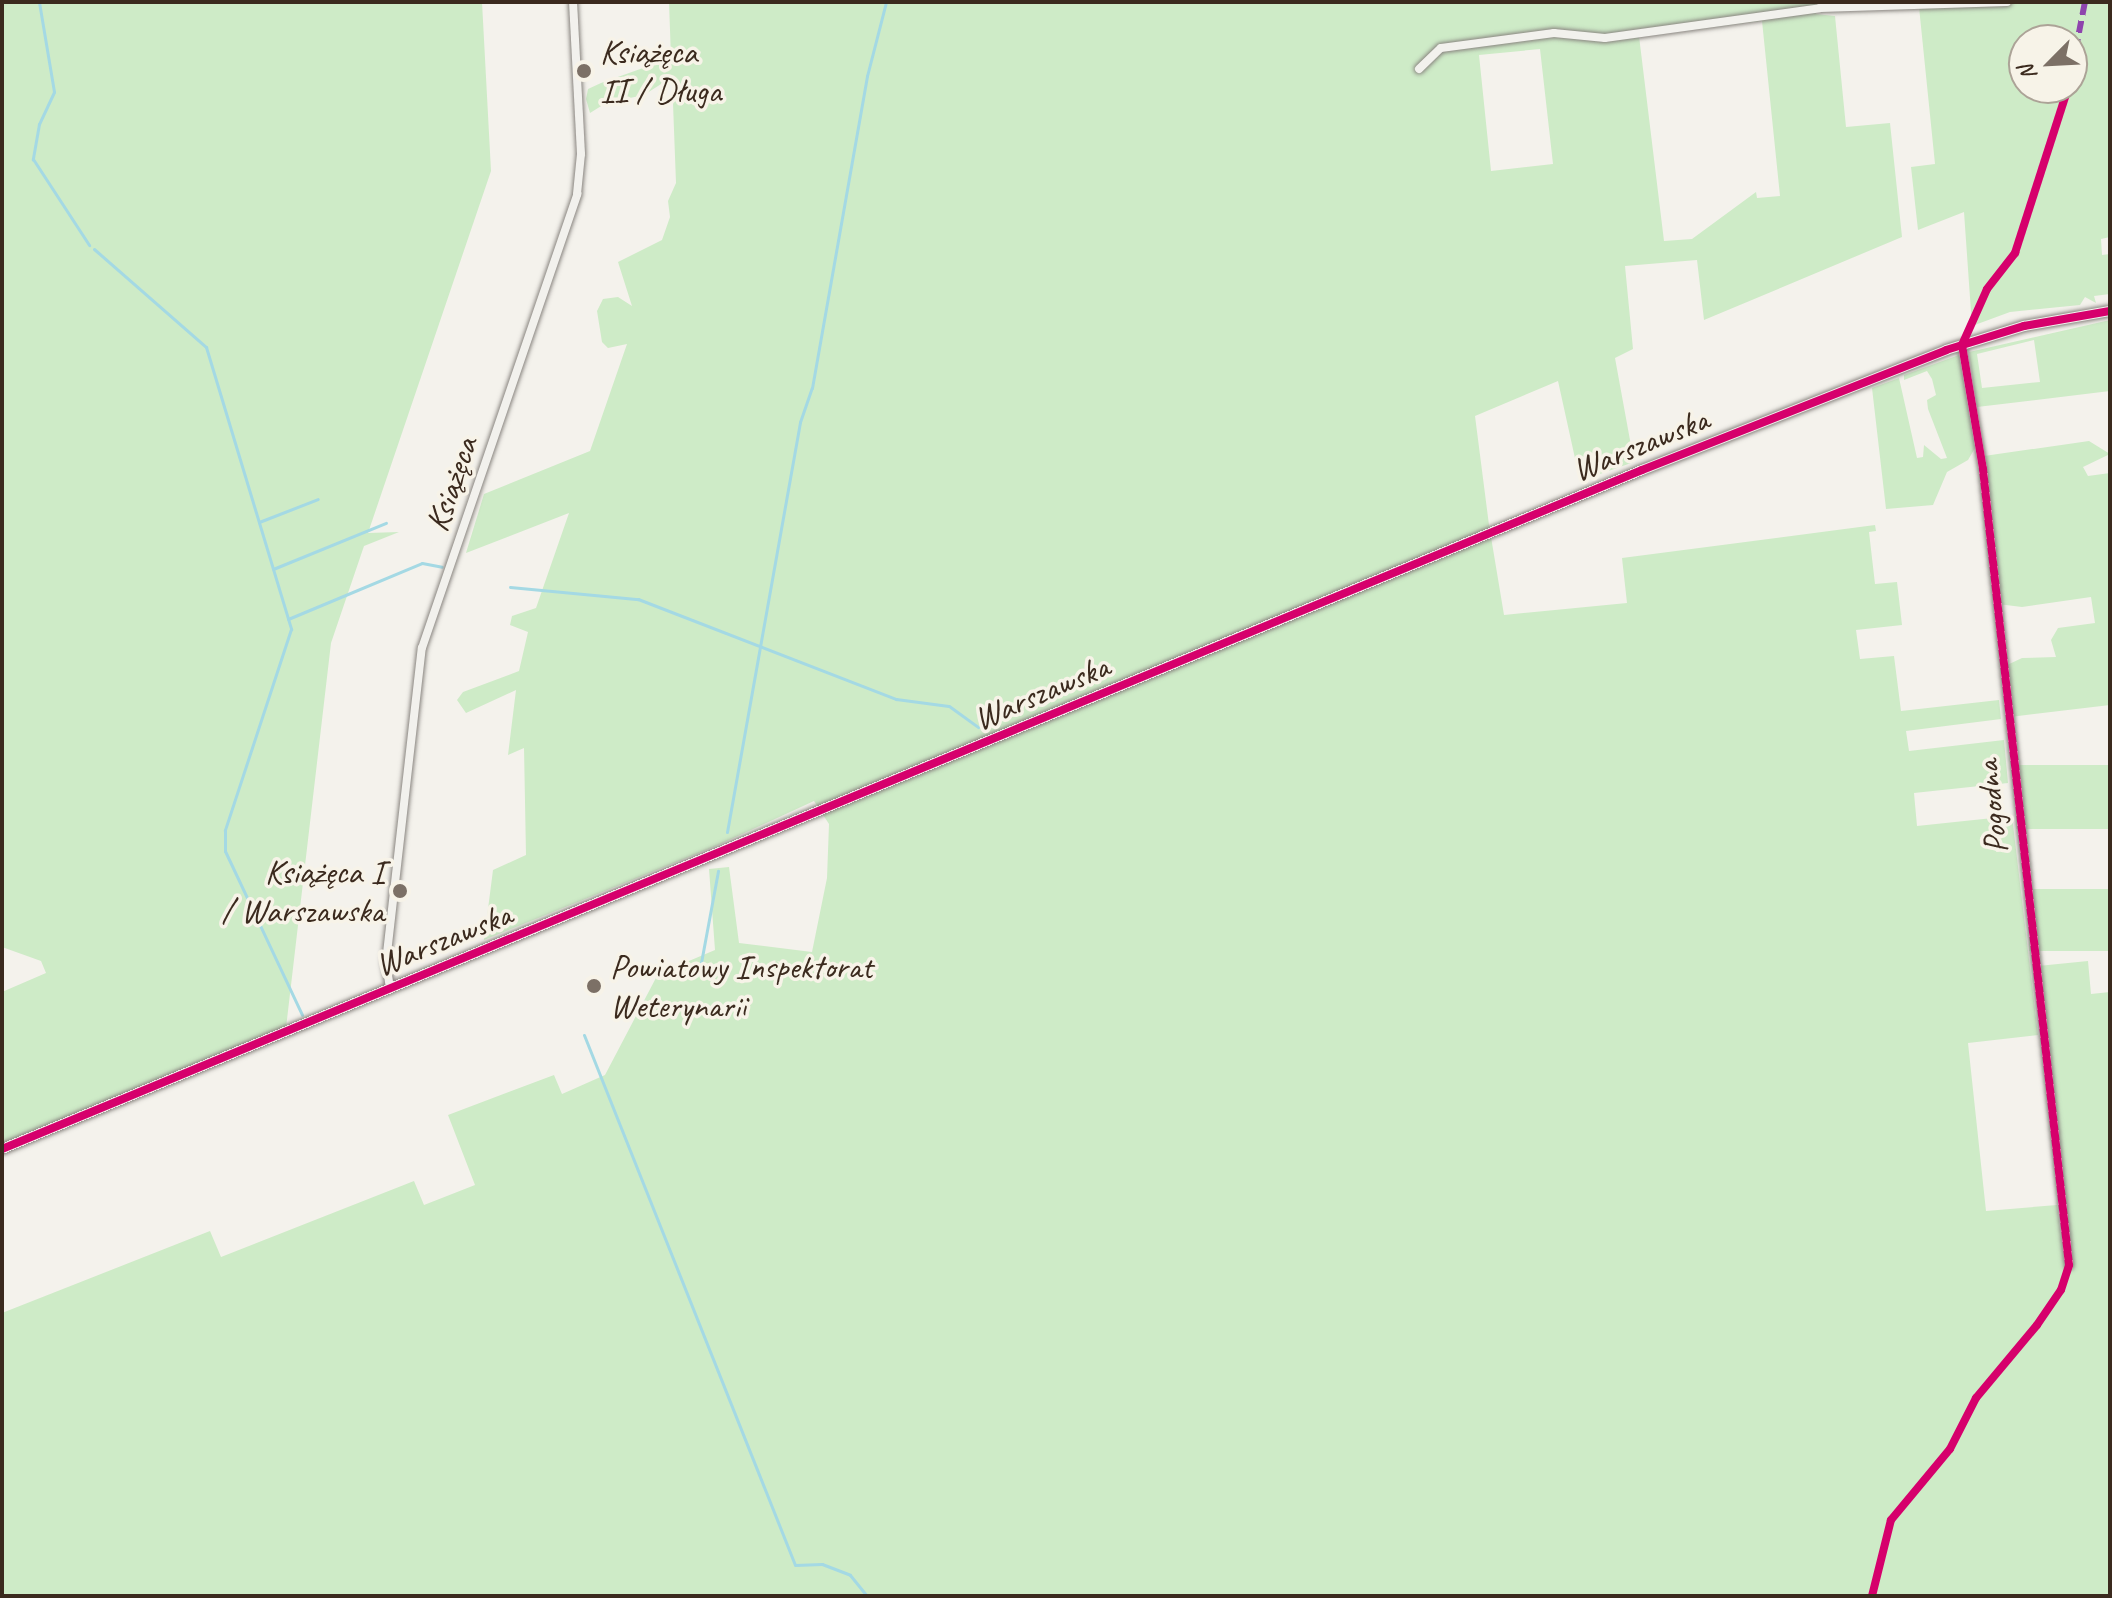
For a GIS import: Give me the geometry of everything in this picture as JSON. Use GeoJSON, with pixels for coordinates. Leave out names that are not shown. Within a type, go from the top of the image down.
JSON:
{"type":"FeatureCollection","features":[{"type":"Feature","properties":{"kind":"street","name":"Książęca"},"geometry":{"type":"LineString","coordinates":[[390,988],[386,962],[422,648],[577,194],[581,154],[573,2]]}},
{"type":"Feature","properties":{"kind":"street"},"geometry":{"type":"LineString","coordinates":[[1419,69],[1441,48],[1554,33],[1605,38],[1820,8],[2007,2]]}},
{"type":"Feature","properties":{"kind":"street","name":"Warszawska"},"geometry":{"type":"LineString","coordinates":[[2,1149],[1642,470],[1962,345],[2110,311]]}},
{"type":"Feature","properties":{"kind":"street","name":"Pogodna"},"geometry":{"type":"LineString","coordinates":[[1962,345],[1983,469],[2069,1265]]}},
{"type":"Feature","properties":{"kind":"green space"},"geometry":{"type":"Polygon","coordinates":[[[2,2],[482,2],[491,171],[368,533],[399,532],[364,546],[331,643],[286,1028],[2,1148],[2,992],[46,973],[41,961],[2,947],[2,2]]]}},
{"type":"Feature","properties":{"kind":"green space"},"geometry":{"type":"Polygon","coordinates":[[[669,2],[1890,2],[1819,6],[1816,14],[1835,16],[1846,127],[1890,123],[1902,237],[1704,320],[1697,260],[1625,266],[1633,349],[1615,358],[1634,462],[1580,481],[1558,381],[1475,416],[1489,525],[1504,615],[1627,603],[1622,558],[1875,525],[1876,531],[1869,532],[1875,584],[1897,582],[1902,625],[1856,630],[1860,659],[1894,656],[1901,711],[1999,700],[2001,719],[1906,731],[1909,751],[2004,740],[2008,783],[1914,793],[1917,826],[2012,816],[2038,1035],[1968,1043],[1986,1211],[2057,1205],[2065,1269],[2072,1265],[2071,1249],[2038,966],[2088,961],[2091,994],[2110,992],[2110,1596],[2,1596],[2,1313],[210,1231],[221,1257],[414,1181],[424,1205],[475,1185],[448,1115],[554,1075],[562,1094],[605,1075],[658,974],[715,950],[709,869],[729,867],[739,943],[812,952],[827,878],[829,824],[814,801],[716,846],[484,940],[493,870],[526,855],[524,748],[508,755],[516,690],[466,713],[457,700],[463,692],[519,671],[528,632],[510,625],[512,616],[536,608],[569,513],[466,553],[484,494],[590,451],[627,344],[608,348],[602,342],[597,311],[603,299],[618,297],[632,306],[618,262],[662,240],[670,217],[668,201],[676,183],[672,77],[644,95],[606,103],[590,113],[586,99],[588,89],[671,58],[669,2]],[[1762,21],[1639,36],[1664,241],[1692,239],[1756,192],[1757,198],[1780,196],[1762,21]],[[1540,49],[1479,55],[1491,171],[1553,164],[1540,49]]]}},
{"type":"Feature","properties":{"kind":"green space"},"geometry":{"type":"Polygon","coordinates":[[[1931,2],[2110,2],[2110,237],[2101,239],[2102,255],[2110,254],[2110,294],[2094,296],[2096,303],[2085,297],[2080,305],[2010,312],[1972,326],[1964,212],[1918,230],[1911,167],[1935,164],[1919,7],[1931,2]]]}},
{"type":"Feature","properties":{"kind":"green space"},"geometry":{"type":"Polygon","coordinates":[[[2110,320],[2110,391],[1977,407],[1969,352],[2110,320]],[[2034,340],[1977,354],[1982,388],[2040,382],[2034,340]]]}},
{"type":"Feature","properties":{"kind":"green space"},"geometry":{"type":"Polygon","coordinates":[[[1959,355],[1975,448],[1968,460],[1947,472],[1933,505],[1886,509],[1872,388],[1899,378],[1917,458],[1923,457],[1924,445],[1941,459],[1947,458],[1928,409],[1927,400],[1936,395],[1932,379],[1927,371],[1904,380],[1904,375],[1959,355]]]}},
{"type":"Feature","properties":{"kind":"green space"},"geometry":{"type":"Polygon","coordinates":[[[2089,441],[2110,454],[2083,467],[2088,476],[2110,473],[2110,705],[2010,717],[2005,666],[2022,658],[2056,657],[2051,640],[2058,628],[2095,623],[2091,597],[2022,607],[1998,604],[1984,456],[2089,441]]]}},
{"type":"Feature","properties":{"kind":"green space"},"geometry":{"type":"Polygon","coordinates":[[[2016,765],[2110,765],[2110,829],[2016,829],[2016,765]]]}},
{"type":"Feature","properties":{"kind":"green space"},"geometry":{"type":"Polygon","coordinates":[[[2029,889],[2110,889],[2110,951],[2029,951],[2029,889]]]}},
{"type":"Feature","properties":{"kind":"waterway"},"geometry":{"type":"LineString","coordinates":[[39,2],[54,92],[39,124],[33,159],[89,245]]}},
{"type":"Feature","properties":{"kind":"waterway"},"geometry":{"type":"LineString","coordinates":[[727,832],[800,422],[812,388],[867,76],[886,2]]}},
{"type":"Feature","properties":{"kind":"waterway"},"geometry":{"type":"LineString","coordinates":[[94,249],[206,347],[291,629],[225,830],[225,851],[302,1015]]}},
{"type":"Feature","properties":{"kind":"waterway"},"geometry":{"type":"LineString","coordinates":[[259,522],[318,499]]}},
{"type":"Feature","properties":{"kind":"waterway"},"geometry":{"type":"LineString","coordinates":[[273,569],[386,523]]}},
{"type":"Feature","properties":{"kind":"waterway"},"geometry":{"type":"LineString","coordinates":[[288,619],[422,563],[442,567]]}},
{"type":"Feature","properties":{"kind":"waterway"},"geometry":{"type":"LineString","coordinates":[[510,587],[638,599],[896,699],[949,706],[978,727]]}},
{"type":"Feature","properties":{"kind":"waterway"},"geometry":{"type":"LineString","coordinates":[[700,968],[718,871]]}},
{"type":"Feature","properties":{"kind":"waterway"},"geometry":{"type":"LineString","coordinates":[[584,1035],[795,1565],[822,1564],[850,1575],[867,1596]]}},
{"type":"Feature","properties":{"kind":"marked path"},"geometry":{"type":"LineString","coordinates":[[2081,24],[2085,2]]}},
{"type":"Feature","properties":{"kind":"cycle path"},"geometry":{"type":"LineString","coordinates":[[1962,345],[1987,289],[2015,253],[2063,104]]}},
{"type":"Feature","properties":{"kind":"cycle path"},"geometry":{"type":"LineString","coordinates":[[2,1149],[1642,470],[1946,350],[2024,326],[2110,311]]}},
{"type":"Feature","properties":{"kind":"cycle path"},"geometry":{"type":"LineString","coordinates":[[1872,1596],[1891,1520],[1950,1449],[1976,1398],[2037,1325],[2061,1290],[2069,1265],[1983,469],[1962,345]]}},
{"type":"Feature","properties":{"kind":"place","name":"Książęca II / Długa"},"geometry":{"type":"Point","coordinates":[584,71]}},
{"type":"Feature","properties":{"kind":"place","name":"Książęca I / Warszawska"},"geometry":{"type":"Point","coordinates":[400,891]}},
{"type":"Feature","properties":{"kind":"place","name":"Powiatowy Inspektorat Weterynarii"},"geometry":{"type":"Point","coordinates":[594,986]}}]}
